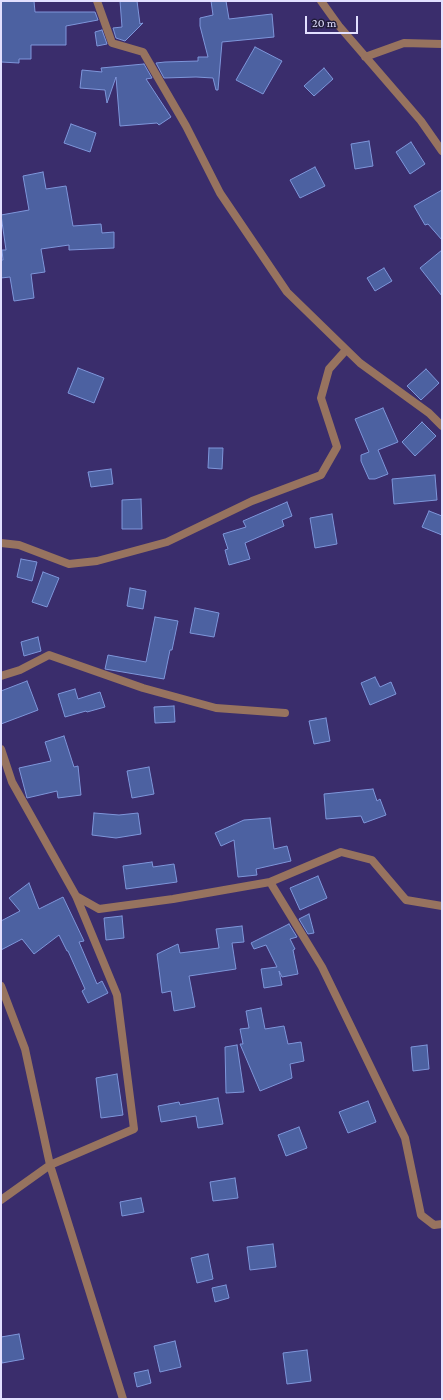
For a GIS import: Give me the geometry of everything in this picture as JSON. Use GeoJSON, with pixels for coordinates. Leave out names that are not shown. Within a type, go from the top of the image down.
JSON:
{"type":"FeatureCollection","features":[{"type":"Feature","properties":{"kind":"street"},"geometry":{"type":"LineString","coordinates":[[97,1],[112,42],[143,52],[186,126],[220,193],[287,292],[360,363],[429,413],[442,426]]}},
{"type":"Feature","properties":{"kind":"street"},"geometry":{"type":"LineString","coordinates":[[321,1],[339,26],[420,121],[442,151]]}},
{"type":"Feature","properties":{"kind":"street"},"geometry":{"type":"LineString","coordinates":[[365,57],[404,44],[442,44]]}},
{"type":"Feature","properties":{"kind":"street"},"geometry":{"type":"LineString","coordinates":[[1,543],[19,545],[69,564],[97,562],[167,542],[252,501],[321,475],[337,448],[321,398],[329,369],[346,350]]}},
{"type":"Feature","properties":{"kind":"street"},"geometry":{"type":"LineString","coordinates":[[1,676],[20,670],[49,655],[142,688],[216,708],[285,713]]}},
{"type":"Feature","properties":{"kind":"street"},"geometry":{"type":"LineString","coordinates":[[1,749],[12,782],[76,896],[117,995],[134,1129],[50,1165],[1,1200]]}},
{"type":"Feature","properties":{"kind":"street"},"geometry":{"type":"LineString","coordinates":[[76,896],[99,909],[173,899],[270,882],[341,852],[372,860],[406,900],[442,906]]}},
{"type":"Feature","properties":{"kind":"street"},"geometry":{"type":"LineString","coordinates":[[270,882],[322,967],[405,1138],[421,1215],[434,1225],[442,1224]]}},
{"type":"Feature","properties":{"kind":"street"},"geometry":{"type":"LineString","coordinates":[[1,986],[25,1049],[50,1165],[123,1399]]}},
{"type":"Feature","properties":{"kind":"building"},"geometry":{"type":"Polygon","coordinates":[[[1,1],[34,1],[35,12],[95,12],[98,20],[66,26],[66,45],[31,45],[31,59],[19,59],[19,63],[1,62],[1,1]]]}},
{"type":"Feature","properties":{"kind":"building"},"geometry":{"type":"Polygon","coordinates":[[[120,1],[137,1],[140,24],[143,23],[125,41],[116,38],[113,28],[122,27],[120,1]]]}},
{"type":"Feature","properties":{"kind":"building"},"geometry":{"type":"Polygon","coordinates":[[[211,1],[226,1],[229,19],[272,14],[274,37],[222,42],[218,90],[216,90],[213,78],[164,78],[156,63],[198,61],[198,57],[208,57],[200,26],[200,18],[213,15],[211,1]]]}},
{"type":"Feature","properties":{"kind":"building"},"geometry":{"type":"Polygon","coordinates":[[[102,30],[107,44],[97,46],[95,32],[102,30]]]}},
{"type":"Feature","properties":{"kind":"building"},"geometry":{"type":"Polygon","coordinates":[[[255,47],[282,61],[263,94],[236,80],[255,47]]]}},
{"type":"Feature","properties":{"kind":"building"},"geometry":{"type":"Polygon","coordinates":[[[144,64],[152,78],[146,79],[171,117],[159,125],[157,123],[120,126],[116,77],[107,103],[105,90],[80,88],[82,70],[102,72],[101,68],[144,64]]]}},
{"type":"Feature","properties":{"kind":"building"},"geometry":{"type":"Polygon","coordinates":[[[324,68],[333,79],[314,96],[304,86],[324,68]]]}},
{"type":"Feature","properties":{"kind":"building"},"geometry":{"type":"Polygon","coordinates":[[[71,124],[96,133],[90,152],[64,143],[71,124]]]}},
{"type":"Feature","properties":{"kind":"building"},"geometry":{"type":"Polygon","coordinates":[[[369,141],[373,166],[355,169],[351,144],[369,141]]]}},
{"type":"Feature","properties":{"kind":"building"},"geometry":{"type":"Polygon","coordinates":[[[411,142],[425,164],[410,174],[396,152],[411,142]]]}},
{"type":"Feature","properties":{"kind":"building"},"geometry":{"type":"Polygon","coordinates":[[[315,167],[325,186],[300,198],[290,180],[315,167]]]}},
{"type":"Feature","properties":{"kind":"building"},"geometry":{"type":"Polygon","coordinates":[[[43,172],[46,189],[66,186],[73,226],[101,224],[102,233],[114,232],[114,248],[69,250],[69,245],[41,249],[45,272],[31,274],[34,298],[14,301],[10,277],[1,278],[1,260],[3,260],[2,250],[6,250],[1,215],[29,210],[23,176],[43,172]]]}},
{"type":"Feature","properties":{"kind":"building"},"geometry":{"type":"Polygon","coordinates":[[[442,190],[442,240],[428,224],[425,225],[414,206],[442,190]]]}},
{"type":"Feature","properties":{"kind":"building"},"geometry":{"type":"Polygon","coordinates":[[[442,250],[442,296],[420,268],[442,250]]]}},
{"type":"Feature","properties":{"kind":"building"},"geometry":{"type":"Polygon","coordinates":[[[384,268],[392,281],[375,291],[367,278],[384,268]]]}},
{"type":"Feature","properties":{"kind":"building"},"geometry":{"type":"Polygon","coordinates":[[[78,368],[104,378],[94,403],[68,393],[78,368]]]}},
{"type":"Feature","properties":{"kind":"building"},"geometry":{"type":"Polygon","coordinates":[[[426,369],[439,383],[421,400],[407,386],[426,369]]]}},
{"type":"Feature","properties":{"kind":"building"},"geometry":{"type":"Polygon","coordinates":[[[383,408],[398,442],[378,450],[388,474],[375,479],[369,479],[361,461],[361,455],[369,452],[355,419],[383,408]]]}},
{"type":"Feature","properties":{"kind":"building"},"geometry":{"type":"Polygon","coordinates":[[[422,422],[436,436],[415,456],[402,442],[422,422]]]}},
{"type":"Feature","properties":{"kind":"building"},"geometry":{"type":"Polygon","coordinates":[[[209,448],[223,448],[222,469],[208,468],[209,448]]]}},
{"type":"Feature","properties":{"kind":"building"},"geometry":{"type":"Polygon","coordinates":[[[111,469],[113,484],[91,487],[88,472],[111,469]]]}},
{"type":"Feature","properties":{"kind":"building"},"geometry":{"type":"Polygon","coordinates":[[[435,475],[437,500],[394,504],[392,479],[435,475]]]}},
{"type":"Feature","properties":{"kind":"building"},"geometry":{"type":"Polygon","coordinates":[[[141,499],[142,529],[122,529],[122,500],[141,499]]]}},
{"type":"Feature","properties":{"kind":"building"},"geometry":{"type":"Polygon","coordinates":[[[287,502],[292,516],[282,520],[284,526],[245,543],[250,559],[229,565],[225,550],[228,549],[223,534],[246,527],[243,521],[287,502]]]}},
{"type":"Feature","properties":{"kind":"building"},"geometry":{"type":"Polygon","coordinates":[[[429,511],[442,516],[442,535],[422,527],[429,511]]]}},
{"type":"Feature","properties":{"kind":"building"},"geometry":{"type":"Polygon","coordinates":[[[332,514],[337,544],[315,548],[310,518],[332,514]]]}},
{"type":"Feature","properties":{"kind":"building"},"geometry":{"type":"Polygon","coordinates":[[[21,559],[37,562],[32,581],[17,577],[21,559]]]}},
{"type":"Feature","properties":{"kind":"building"},"geometry":{"type":"Polygon","coordinates":[[[43,572],[59,578],[47,607],[32,602],[43,572]]]}},
{"type":"Feature","properties":{"kind":"building"},"geometry":{"type":"Polygon","coordinates":[[[130,588],[146,591],[143,609],[127,606],[130,588]]]}},
{"type":"Feature","properties":{"kind":"building"},"geometry":{"type":"Polygon","coordinates":[[[195,608],[219,613],[214,637],[190,633],[195,608]]]}},
{"type":"Feature","properties":{"kind":"building"},"geometry":{"type":"Polygon","coordinates":[[[155,617],[178,621],[164,679],[105,669],[108,655],[146,662],[155,617]]]}},
{"type":"Feature","properties":{"kind":"building"},"geometry":{"type":"Polygon","coordinates":[[[38,637],[41,651],[24,656],[21,642],[38,637]]]}},
{"type":"Feature","properties":{"kind":"building"},"geometry":{"type":"Polygon","coordinates":[[[375,677],[380,687],[391,682],[396,694],[370,705],[361,683],[375,677]]]}},
{"type":"Feature","properties":{"kind":"building"},"geometry":{"type":"Polygon","coordinates":[[[27,681],[38,710],[1,724],[1,691],[27,681]]]}},
{"type":"Feature","properties":{"kind":"building"},"geometry":{"type":"Polygon","coordinates":[[[75,689],[78,699],[100,692],[105,707],[65,717],[58,694],[75,689]]]}},
{"type":"Feature","properties":{"kind":"building"},"geometry":{"type":"Polygon","coordinates":[[[174,706],[175,722],[155,723],[154,707],[174,706]]]}},
{"type":"Feature","properties":{"kind":"building"},"geometry":{"type":"Polygon","coordinates":[[[326,718],[330,741],[314,744],[309,721],[326,718]]]}},
{"type":"Feature","properties":{"kind":"building"},"geometry":{"type":"Polygon","coordinates":[[[64,736],[74,767],[78,766],[81,795],[58,798],[57,791],[27,798],[19,768],[51,761],[45,742],[64,736]]]}},
{"type":"Feature","properties":{"kind":"building"},"geometry":{"type":"Polygon","coordinates":[[[149,767],[154,794],[132,798],[127,771],[149,767]]]}},
{"type":"Feature","properties":{"kind":"building"},"geometry":{"type":"Polygon","coordinates":[[[373,789],[377,801],[380,799],[386,815],[364,823],[361,816],[326,819],[324,794],[373,789]]]}},
{"type":"Feature","properties":{"kind":"building"},"geometry":{"type":"Polygon","coordinates":[[[94,813],[119,815],[138,813],[141,834],[116,838],[92,835],[94,813]]]}},
{"type":"Feature","properties":{"kind":"building"},"geometry":{"type":"Polygon","coordinates":[[[270,818],[274,849],[287,846],[291,861],[256,869],[257,875],[238,877],[234,840],[221,846],[215,833],[244,820],[270,818]]]}},
{"type":"Feature","properties":{"kind":"building"},"geometry":{"type":"Polygon","coordinates":[[[152,862],[153,867],[174,864],[177,882],[126,889],[123,866],[152,862]]]}},
{"type":"Feature","properties":{"kind":"building"},"geometry":{"type":"Polygon","coordinates":[[[318,876],[327,898],[300,910],[290,888],[318,876]]]}},
{"type":"Feature","properties":{"kind":"building"},"geometry":{"type":"Polygon","coordinates":[[[29,883],[39,909],[63,897],[84,941],[79,942],[97,984],[102,981],[108,993],[88,1003],[82,991],[85,989],[59,935],[34,954],[22,939],[1,950],[1,921],[20,911],[9,898],[29,883]]]}},
{"type":"Feature","properties":{"kind":"building"},"geometry":{"type":"Polygon","coordinates":[[[309,914],[314,933],[308,934],[299,919],[309,914]]]}},
{"type":"Feature","properties":{"kind":"building"},"geometry":{"type":"Polygon","coordinates":[[[122,916],[124,938],[106,940],[104,918],[122,916]]]}},
{"type":"Feature","properties":{"kind":"building"},"geometry":{"type":"Polygon","coordinates":[[[289,924],[297,937],[290,939],[295,949],[293,950],[298,974],[282,977],[279,971],[282,985],[264,988],[261,969],[277,967],[266,945],[254,949],[251,943],[289,924]]]}},
{"type":"Feature","properties":{"kind":"building"},"geometry":{"type":"Polygon","coordinates":[[[242,926],[244,942],[232,943],[236,969],[189,976],[195,1007],[174,1011],[171,991],[162,993],[157,954],[178,944],[180,953],[219,948],[216,929],[242,926]]]}},
{"type":"Feature","properties":{"kind":"building"},"geometry":{"type":"Polygon","coordinates":[[[261,1008],[265,1029],[284,1026],[288,1044],[301,1042],[304,1061],[290,1064],[292,1078],[260,1091],[240,1044],[243,1044],[240,1029],[249,1028],[246,1011],[261,1008]]]}},
{"type":"Feature","properties":{"kind":"building"},"geometry":{"type":"Polygon","coordinates":[[[237,1045],[244,1092],[226,1093],[225,1047],[237,1045]]]}},
{"type":"Feature","properties":{"kind":"building"},"geometry":{"type":"Polygon","coordinates":[[[427,1045],[429,1069],[413,1071],[411,1047],[427,1045]]]}},
{"type":"Feature","properties":{"kind":"building"},"geometry":{"type":"Polygon","coordinates":[[[117,1074],[123,1115],[101,1118],[96,1078],[117,1074]]]}},
{"type":"Feature","properties":{"kind":"building"},"geometry":{"type":"Polygon","coordinates":[[[218,1098],[223,1124],[198,1128],[196,1116],[161,1122],[158,1106],[179,1102],[180,1105],[218,1098]]]}},
{"type":"Feature","properties":{"kind":"building"},"geometry":{"type":"Polygon","coordinates":[[[368,1101],[376,1122],[348,1133],[339,1112],[368,1101]]]}},
{"type":"Feature","properties":{"kind":"building"},"geometry":{"type":"Polygon","coordinates":[[[299,1127],[307,1148],[286,1156],[278,1135],[299,1127]]]}},
{"type":"Feature","properties":{"kind":"building"},"geometry":{"type":"Polygon","coordinates":[[[235,1178],[238,1198],[213,1201],[210,1182],[235,1178]]]}},
{"type":"Feature","properties":{"kind":"building"},"geometry":{"type":"Polygon","coordinates":[[[141,1198],[144,1212],[122,1216],[120,1202],[141,1198]]]}},
{"type":"Feature","properties":{"kind":"building"},"geometry":{"type":"Polygon","coordinates":[[[273,1244],[276,1267],[250,1270],[247,1247],[273,1244]]]}},
{"type":"Feature","properties":{"kind":"building"},"geometry":{"type":"Polygon","coordinates":[[[208,1254],[213,1279],[197,1283],[191,1258],[208,1254]]]}},
{"type":"Feature","properties":{"kind":"building"},"geometry":{"type":"Polygon","coordinates":[[[226,1285],[229,1298],[215,1302],[212,1288],[226,1285]]]}},
{"type":"Feature","properties":{"kind":"building"},"geometry":{"type":"Polygon","coordinates":[[[19,1334],[24,1359],[2,1363],[1,1337],[19,1334]]]}},
{"type":"Feature","properties":{"kind":"building"},"geometry":{"type":"Polygon","coordinates":[[[175,1341],[181,1367],[160,1372],[154,1346],[175,1341]]]}},
{"type":"Feature","properties":{"kind":"building"},"geometry":{"type":"Polygon","coordinates":[[[307,1350],[311,1381],[287,1384],[283,1353],[307,1350]]]}},
{"type":"Feature","properties":{"kind":"building"},"geometry":{"type":"Polygon","coordinates":[[[148,1370],[151,1383],[137,1387],[134,1373],[148,1370]]]}}]}
